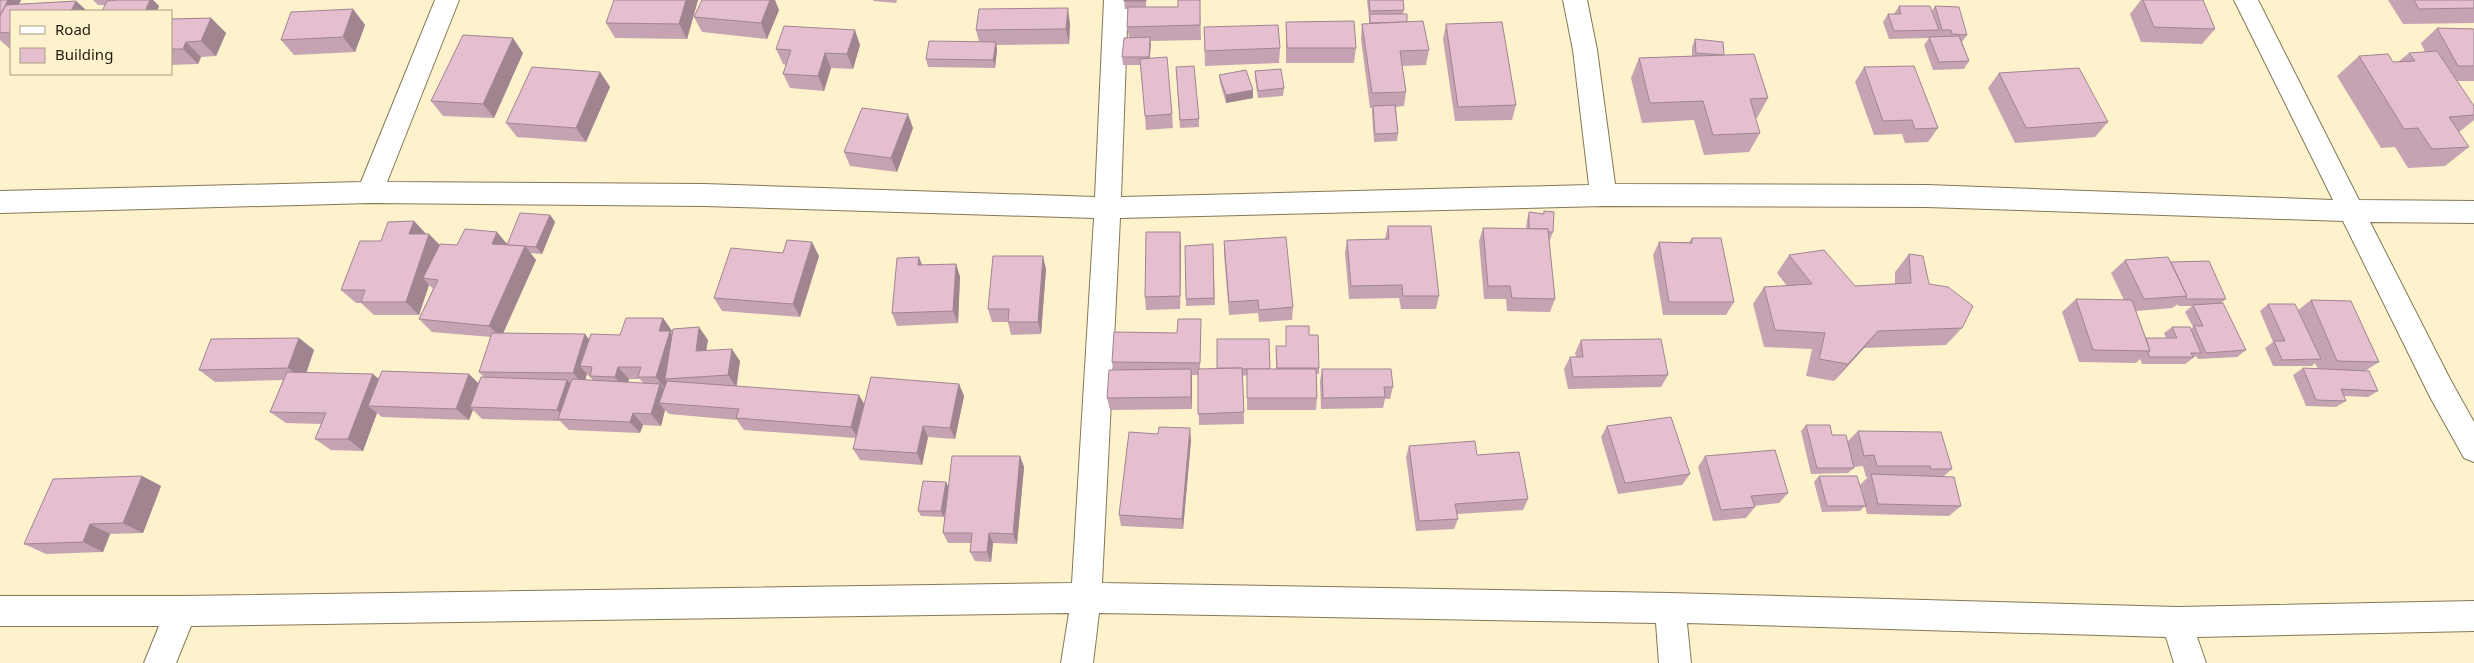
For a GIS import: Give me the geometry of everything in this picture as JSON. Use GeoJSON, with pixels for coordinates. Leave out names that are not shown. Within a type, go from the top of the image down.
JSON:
{"type":"FeatureCollection","features":[{"type":"Feature","properties":{"kind":"street"},"geometry":{"type":"LineString","coordinates":[[370,192],[447,0]]}},
{"type":"Feature","properties":{"kind":"street"},"geometry":{"type":"LineString","coordinates":[[1077,663],[1086,598],[1108,208],[1116,0]]}},
{"type":"Feature","properties":{"kind":"street"},"geometry":{"type":"LineString","coordinates":[[1575,0],[1585,50],[1603,195]]}},
{"type":"Feature","properties":{"kind":"street"},"geometry":{"type":"LineString","coordinates":[[2246,0],[2440,388],[2474,449]]}},
{"type":"Feature","properties":{"kind":"street"},"geometry":{"type":"LineString","coordinates":[[0,202],[370,192],[704,195],[1108,208],[1603,195],[1926,196],[2352,211],[2474,212]]}},
{"type":"Feature","properties":{"kind":"street"},"geometry":{"type":"LineString","coordinates":[[0,610],[181,611],[1086,598],[1670,608],[2177,622],[2474,616]]}},
{"type":"Feature","properties":{"kind":"street"},"geometry":{"type":"LineString","coordinates":[[1670,608],[1675,663]]}},
{"type":"Feature","properties":{"kind":"street"},"geometry":{"type":"LineString","coordinates":[[160,663],[181,611]]}},
{"type":"Feature","properties":{"kind":"street"},"geometry":{"type":"LineString","coordinates":[[2177,622],[2190,663]]}},
{"type":"Feature","properties":{"kind":"building"},"geometry":{"type":"Polygon","coordinates":[[[0,0],[8,0],[0,16],[0,0]]]}},
{"type":"Feature","properties":{"kind":"building"},"geometry":{"type":"Polygon","coordinates":[[[150,0],[145,10],[102,10],[107,1],[150,0]]]}},
{"type":"Feature","properties":{"kind":"building"},"geometry":{"type":"Polygon","coordinates":[[[614,0],[686,0],[679,24],[606,23],[614,0]]]}},
{"type":"Feature","properties":{"kind":"building"},"geometry":{"type":"Polygon","coordinates":[[[702,0],[770,0],[761,23],[694,17],[702,0]]]}},
{"type":"Feature","properties":{"kind":"building"},"geometry":{"type":"Polygon","coordinates":[[[1146,0],[1146,1],[1124,1],[1146,0]]]}},
{"type":"Feature","properties":{"kind":"building"},"geometry":{"type":"Polygon","coordinates":[[[1178,0],[1200,0],[1200,25],[1127,27],[1128,7],[1178,7],[1178,0]]]}},
{"type":"Feature","properties":{"kind":"building"},"geometry":{"type":"Polygon","coordinates":[[[1369,0],[1403,0],[1404,10],[1370,11],[1369,0]]]}},
{"type":"Feature","properties":{"kind":"building"},"geometry":{"type":"Polygon","coordinates":[[[2143,0],[2203,0],[2215,29],[2154,27],[2143,0]]]}},
{"type":"Feature","properties":{"kind":"building"},"geometry":{"type":"Polygon","coordinates":[[[2414,0],[2474,0],[2474,8],[2419,9],[2414,0]]]}},
{"type":"Feature","properties":{"kind":"building"},"geometry":{"type":"Polygon","coordinates":[[[76,1],[72,10],[10,10],[10,32],[0,33],[0,16],[6,5],[76,1]]]}},
{"type":"Feature","properties":{"kind":"building"},"geometry":{"type":"Polygon","coordinates":[[[1899,6],[1930,6],[1939,30],[1894,31],[1888,14],[1901,14],[1899,6]]]}},
{"type":"Feature","properties":{"kind":"building"},"geometry":{"type":"Polygon","coordinates":[[[1935,6],[1959,7],[1967,35],[1952,34],[1951,30],[1942,30],[1935,6]]]}},
{"type":"Feature","properties":{"kind":"building"},"geometry":{"type":"Polygon","coordinates":[[[1068,8],[1066,29],[976,30],[979,9],[1068,8]]]}},
{"type":"Feature","properties":{"kind":"building"},"geometry":{"type":"Polygon","coordinates":[[[353,9],[343,37],[281,40],[291,12],[353,9]]]}},
{"type":"Feature","properties":{"kind":"building"},"geometry":{"type":"Polygon","coordinates":[[[1370,14],[1407,14],[1407,22],[1370,23],[1370,14]]]}},
{"type":"Feature","properties":{"kind":"building"},"geometry":{"type":"Polygon","coordinates":[[[211,18],[201,41],[186,42],[183,49],[172,49],[172,19],[211,18]]]}},
{"type":"Feature","properties":{"kind":"building"},"geometry":{"type":"Polygon","coordinates":[[[1354,21],[1356,48],[1287,48],[1286,22],[1354,21]]]}},
{"type":"Feature","properties":{"kind":"building"},"geometry":{"type":"Polygon","coordinates":[[[1423,21],[1429,50],[1400,51],[1406,92],[1372,93],[1362,24],[1423,21]]]}},
{"type":"Feature","properties":{"kind":"building"},"geometry":{"type":"Polygon","coordinates":[[[1502,22],[1516,105],[1458,107],[1446,24],[1502,22]]]}},
{"type":"Feature","properties":{"kind":"building"},"geometry":{"type":"Polygon","coordinates":[[[1278,25],[1280,48],[1205,51],[1204,27],[1278,25]]]}},
{"type":"Feature","properties":{"kind":"building"},"geometry":{"type":"Polygon","coordinates":[[[784,26],[855,30],[847,54],[825,53],[818,76],[783,74],[791,50],[776,49],[784,26]]]}},
{"type":"Feature","properties":{"kind":"building"},"geometry":{"type":"Polygon","coordinates":[[[2437,28],[2474,29],[2474,66],[2458,66],[2437,28]]]}},
{"type":"Feature","properties":{"kind":"building"},"geometry":{"type":"Polygon","coordinates":[[[463,35],[513,38],[483,104],[431,101],[463,35]]]}},
{"type":"Feature","properties":{"kind":"building"},"geometry":{"type":"Polygon","coordinates":[[[1959,36],[1969,61],[1939,62],[1929,37],[1959,36]]]}},
{"type":"Feature","properties":{"kind":"building"},"geometry":{"type":"Polygon","coordinates":[[[1150,37],[1149,57],[1122,57],[1124,38],[1150,37]]]}},
{"type":"Feature","properties":{"kind":"building"},"geometry":{"type":"Polygon","coordinates":[[[1695,39],[1723,42],[1724,55],[1696,53],[1695,39]]]}},
{"type":"Feature","properties":{"kind":"building"},"geometry":{"type":"Polygon","coordinates":[[[929,41],[996,42],[993,60],[926,59],[929,41]]]}},
{"type":"Feature","properties":{"kind":"building"},"geometry":{"type":"Polygon","coordinates":[[[2437,51],[2474,106],[2474,115],[2449,117],[2469,147],[2432,149],[2418,128],[2404,129],[2359,56],[2388,54],[2393,62],[2415,61],[2409,53],[2437,51]]]}},
{"type":"Feature","properties":{"kind":"building"},"geometry":{"type":"Polygon","coordinates":[[[1754,54],[1768,98],[1750,99],[1760,133],[1713,135],[1703,101],[1650,103],[1639,58],[1754,54]]]}},
{"type":"Feature","properties":{"kind":"building"},"geometry":{"type":"Polygon","coordinates":[[[1167,57],[1172,114],[1145,116],[1140,59],[1167,57]]]}},
{"type":"Feature","properties":{"kind":"building"},"geometry":{"type":"Polygon","coordinates":[[[1194,66],[1199,119],[1180,120],[1176,67],[1194,66]]]}},
{"type":"Feature","properties":{"kind":"building"},"geometry":{"type":"Polygon","coordinates":[[[1914,66],[1938,128],[1915,129],[1912,120],[1883,121],[1864,67],[1914,66]]]}},
{"type":"Feature","properties":{"kind":"building"},"geometry":{"type":"Polygon","coordinates":[[[532,67],[600,72],[576,128],[506,123],[532,67]]]}},
{"type":"Feature","properties":{"kind":"building"},"geometry":{"type":"Polygon","coordinates":[[[2079,68],[2108,122],[2026,128],[1999,73],[2079,68]]]}},
{"type":"Feature","properties":{"kind":"building"},"geometry":{"type":"Polygon","coordinates":[[[1281,69],[1284,88],[1258,91],[1255,71],[1281,69]]]}},
{"type":"Feature","properties":{"kind":"building"},"geometry":{"type":"Polygon","coordinates":[[[1246,70],[1253,90],[1226,95],[1219,75],[1246,70]]]}},
{"type":"Feature","properties":{"kind":"building"},"geometry":{"type":"Polygon","coordinates":[[[1395,105],[1398,133],[1375,134],[1373,106],[1395,105]]]}},
{"type":"Feature","properties":{"kind":"building"},"geometry":{"type":"Polygon","coordinates":[[[862,108],[908,114],[891,158],[844,152],[862,108]]]}},
{"type":"Feature","properties":{"kind":"building"},"geometry":{"type":"Polygon","coordinates":[[[1544,211],[1554,212],[1553,232],[1548,232],[1548,229],[1529,229],[1529,212],[1544,214],[1544,211]]]}},
{"type":"Feature","properties":{"kind":"building"},"geometry":{"type":"Polygon","coordinates":[[[520,213],[550,215],[536,247],[507,245],[520,213]]]}},
{"type":"Feature","properties":{"kind":"building"},"geometry":{"type":"Polygon","coordinates":[[[414,221],[409,234],[429,234],[406,302],[361,302],[365,290],[341,290],[360,241],[381,241],[388,222],[414,221]]]}},
{"type":"Feature","properties":{"kind":"building"},"geometry":{"type":"Polygon","coordinates":[[[1388,226],[1431,226],[1439,296],[1403,296],[1402,285],[1351,286],[1347,240],[1389,239],[1388,226]]]}},
{"type":"Feature","properties":{"kind":"building"},"geometry":{"type":"Polygon","coordinates":[[[1483,228],[1548,229],[1555,299],[1512,298],[1510,286],[1488,286],[1483,228]]]}},
{"type":"Feature","properties":{"kind":"building"},"geometry":{"type":"Polygon","coordinates":[[[465,229],[497,232],[492,244],[525,246],[489,326],[419,319],[438,280],[423,278],[440,244],[457,245],[465,229]]]}},
{"type":"Feature","properties":{"kind":"building"},"geometry":{"type":"Polygon","coordinates":[[[1146,232],[1180,232],[1180,296],[1145,297],[1146,232]]]}},
{"type":"Feature","properties":{"kind":"building"},"geometry":{"type":"Polygon","coordinates":[[[1286,237],[1293,307],[1259,310],[1258,300],[1229,302],[1224,241],[1286,237]]]}},
{"type":"Feature","properties":{"kind":"building"},"geometry":{"type":"Polygon","coordinates":[[[1692,238],[1721,238],[1734,302],[1669,302],[1659,242],[1692,243],[1692,238]]]}},
{"type":"Feature","properties":{"kind":"building"},"geometry":{"type":"Polygon","coordinates":[[[787,240],[812,242],[793,304],[714,298],[731,248],[783,253],[787,240]]]}},
{"type":"Feature","properties":{"kind":"building"},"geometry":{"type":"Polygon","coordinates":[[[1213,244],[1214,298],[1186,299],[1185,246],[1213,244]]]}},
{"type":"Feature","properties":{"kind":"building"},"geometry":{"type":"Polygon","coordinates":[[[1824,250],[1855,286],[1911,283],[1909,254],[1923,256],[1929,284],[1948,287],[1973,306],[1962,328],[1878,331],[1848,364],[1819,359],[1825,333],[1775,330],[1764,287],[1812,284],[1789,255],[1824,250]]]}},
{"type":"Feature","properties":{"kind":"building"},"geometry":{"type":"Polygon","coordinates":[[[993,256],[1043,256],[1038,322],[1008,322],[1009,309],[988,309],[993,256]]]}},
{"type":"Feature","properties":{"kind":"building"},"geometry":{"type":"Polygon","coordinates":[[[919,257],[918,265],[956,264],[953,311],[892,313],[897,258],[919,257]]]}},
{"type":"Feature","properties":{"kind":"building"},"geometry":{"type":"Polygon","coordinates":[[[2168,257],[2187,296],[2144,299],[2125,260],[2168,257]]]}},
{"type":"Feature","properties":{"kind":"building"},"geometry":{"type":"Polygon","coordinates":[[[2209,261],[2226,299],[2187,299],[2171,262],[2209,261]]]}},
{"type":"Feature","properties":{"kind":"building"},"geometry":{"type":"Polygon","coordinates":[[[2076,299],[2132,300],[2150,351],[2093,350],[2076,299]]]}},
{"type":"Feature","properties":{"kind":"building"},"geometry":{"type":"Polygon","coordinates":[[[2311,300],[2351,301],[2379,362],[2337,361],[2311,300]]]}},
{"type":"Feature","properties":{"kind":"building"},"geometry":{"type":"Polygon","coordinates":[[[2223,303],[2246,350],[2206,353],[2194,326],[2203,326],[2193,305],[2223,303]]]}},
{"type":"Feature","properties":{"kind":"building"},"geometry":{"type":"Polygon","coordinates":[[[2268,304],[2295,304],[2321,359],[2282,360],[2274,341],[2285,341],[2268,304]]]}},
{"type":"Feature","properties":{"kind":"building"},"geometry":{"type":"Polygon","coordinates":[[[626,318],[663,318],[659,331],[670,331],[656,377],[638,377],[641,367],[618,367],[615,377],[590,376],[592,367],[580,366],[591,334],[620,335],[626,318]]]}},
{"type":"Feature","properties":{"kind":"building"},"geometry":{"type":"Polygon","coordinates":[[[1178,319],[1201,319],[1200,363],[1112,362],[1114,332],[1177,333],[1178,319]]]}},
{"type":"Feature","properties":{"kind":"building"},"geometry":{"type":"Polygon","coordinates":[[[1286,326],[1309,326],[1309,335],[1318,335],[1319,368],[1277,368],[1276,346],[1286,346],[1286,326]]]}},
{"type":"Feature","properties":{"kind":"building"},"geometry":{"type":"Polygon","coordinates":[[[699,327],[696,351],[732,349],[728,375],[665,379],[673,329],[699,327]]]}},
{"type":"Feature","properties":{"kind":"building"},"geometry":{"type":"Polygon","coordinates":[[[2172,327],[2190,327],[2201,353],[2191,353],[2193,357],[2150,357],[2146,338],[2177,338],[2172,327]]]}},
{"type":"Feature","properties":{"kind":"building"},"geometry":{"type":"Polygon","coordinates":[[[492,333],[585,334],[573,373],[479,372],[492,333]]]}},
{"type":"Feature","properties":{"kind":"building"},"geometry":{"type":"Polygon","coordinates":[[[299,338],[288,368],[199,370],[211,339],[299,338]]]}},
{"type":"Feature","properties":{"kind":"building"},"geometry":{"type":"Polygon","coordinates":[[[1217,339],[1269,339],[1270,369],[1217,368],[1217,339]]]}},
{"type":"Feature","properties":{"kind":"building"},"geometry":{"type":"Polygon","coordinates":[[[1661,339],[1668,375],[1573,377],[1570,357],[1583,357],[1581,340],[1661,339]]]}},
{"type":"Feature","properties":{"kind":"building"},"geometry":{"type":"Polygon","coordinates":[[[1242,368],[1244,412],[1198,414],[1198,369],[1242,368]]]}},
{"type":"Feature","properties":{"kind":"building"},"geometry":{"type":"Polygon","coordinates":[[[2303,368],[2369,371],[2378,391],[2341,389],[2346,401],[2316,400],[2303,368]]]}},
{"type":"Feature","properties":{"kind":"building"},"geometry":{"type":"Polygon","coordinates":[[[1191,369],[1191,397],[1107,398],[1109,370],[1191,369]]]}},
{"type":"Feature","properties":{"kind":"building"},"geometry":{"type":"Polygon","coordinates":[[[1247,369],[1316,369],[1317,398],[1247,398],[1247,369]]]}},
{"type":"Feature","properties":{"kind":"building"},"geometry":{"type":"Polygon","coordinates":[[[1322,369],[1391,369],[1393,387],[1384,387],[1385,397],[1323,398],[1322,369]]]}},
{"type":"Feature","properties":{"kind":"building"},"geometry":{"type":"Polygon","coordinates":[[[382,371],[469,374],[456,409],[368,406],[382,371]]]}},
{"type":"Feature","properties":{"kind":"building"},"geometry":{"type":"Polygon","coordinates":[[[287,372],[373,374],[348,439],[315,439],[326,413],[270,412],[287,372]]]}},
{"type":"Feature","properties":{"kind":"building"},"geometry":{"type":"Polygon","coordinates":[[[481,377],[567,380],[557,410],[470,407],[481,377]]]}},
{"type":"Feature","properties":{"kind":"building"},"geometry":{"type":"Polygon","coordinates":[[[871,377],[959,384],[950,428],[923,426],[917,453],[853,449],[871,377]]]}},
{"type":"Feature","properties":{"kind":"building"},"geometry":{"type":"Polygon","coordinates":[[[572,379],[660,384],[651,414],[633,413],[630,422],[558,419],[572,379]]]}},
{"type":"Feature","properties":{"kind":"building"},"geometry":{"type":"Polygon","coordinates":[[[667,381],[859,395],[851,427],[736,418],[739,409],[659,403],[667,381]]]}},
{"type":"Feature","properties":{"kind":"building"},"geometry":{"type":"Polygon","coordinates":[[[1671,417],[1690,474],[1625,483],[1607,426],[1671,417]]]}},
{"type":"Feature","properties":{"kind":"building"},"geometry":{"type":"Polygon","coordinates":[[[1806,425],[1830,425],[1832,435],[1846,435],[1854,468],[1817,468],[1806,425]]]}},
{"type":"Feature","properties":{"kind":"building"},"geometry":{"type":"Polygon","coordinates":[[[1159,427],[1190,428],[1182,519],[1119,515],[1129,432],[1158,434],[1159,427]]]}},
{"type":"Feature","properties":{"kind":"building"},"geometry":{"type":"Polygon","coordinates":[[[1858,431],[1941,432],[1952,469],[1931,469],[1930,466],[1877,466],[1874,455],[1864,456],[1858,431]]]}},
{"type":"Feature","properties":{"kind":"building"},"geometry":{"type":"Polygon","coordinates":[[[1475,441],[1477,455],[1519,452],[1528,499],[1455,504],[1458,519],[1419,521],[1409,446],[1475,441]]]}},
{"type":"Feature","properties":{"kind":"building"},"geometry":{"type":"Polygon","coordinates":[[[1775,450],[1788,493],[1751,496],[1755,507],[1721,510],[1705,456],[1775,450]]]}},
{"type":"Feature","properties":{"kind":"building"},"geometry":{"type":"Polygon","coordinates":[[[952,456],[1020,456],[1013,534],[989,533],[987,552],[970,552],[972,533],[943,533],[952,456]]]}},
{"type":"Feature","properties":{"kind":"building"},"geometry":{"type":"Polygon","coordinates":[[[1871,474],[1954,477],[1961,506],[1878,504],[1871,474]]]}},
{"type":"Feature","properties":{"kind":"building"},"geometry":{"type":"Polygon","coordinates":[[[142,476],[123,523],[90,524],[83,542],[24,544],[53,479],[142,476]]]}},
{"type":"Feature","properties":{"kind":"building"},"geometry":{"type":"Polygon","coordinates":[[[1819,476],[1857,476],[1866,506],[1827,506],[1819,476]]]}},
{"type":"Feature","properties":{"kind":"building"},"geometry":{"type":"Polygon","coordinates":[[[923,481],[946,482],[941,511],[918,511],[923,481]]]}}]}
